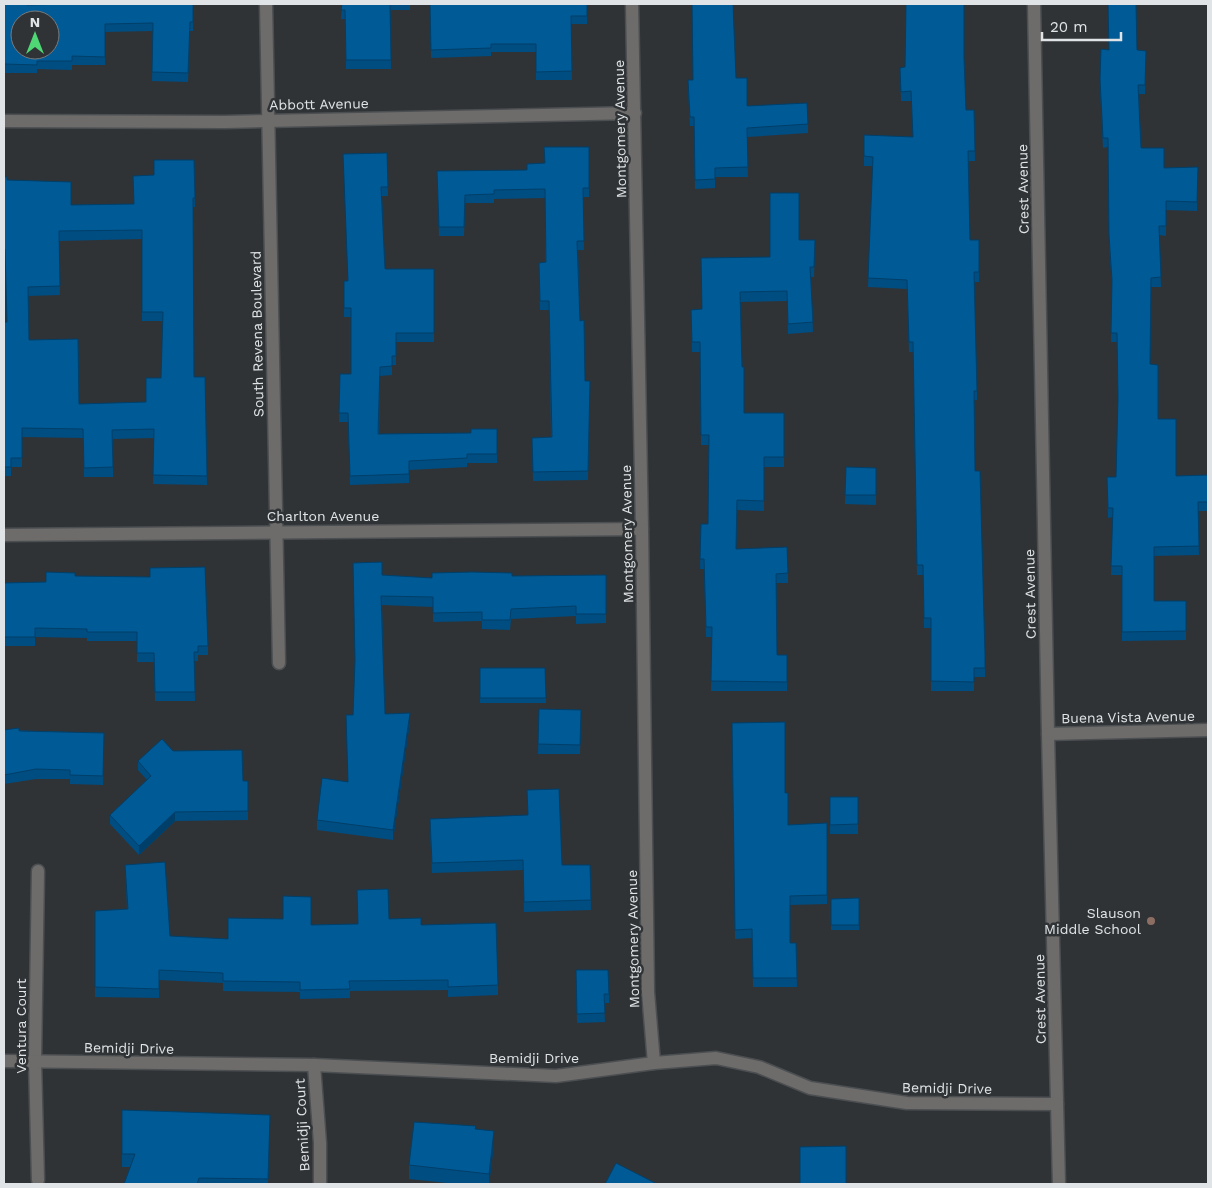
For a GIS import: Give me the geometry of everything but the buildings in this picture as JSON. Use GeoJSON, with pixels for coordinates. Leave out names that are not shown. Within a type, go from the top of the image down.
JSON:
{"type":"FeatureCollection","features":[{"type":"Feature","properties":{"kind":"street","name":"South Revena Boulevard"},"geometry":{"type":"LineString","coordinates":[[266,4],[279,663]]}},
{"type":"Feature","properties":{"kind":"street","name":"Montgomery Avenue"},"geometry":{"type":"LineString","coordinates":[[632,4],[648,992],[654,1063]]}},
{"type":"Feature","properties":{"kind":"street","name":"Crest Avenue"},"geometry":{"type":"LineString","coordinates":[[1034,4],[1059,1184]]}},
{"type":"Feature","properties":{"kind":"street","name":"Abbott Avenue"},"geometry":{"type":"LineString","coordinates":[[4,122],[225,122],[635,113]]}},
{"type":"Feature","properties":{"kind":"street","name":"Charlton Avenue"},"geometry":{"type":"LineString","coordinates":[[4,535],[642,529]]}},
{"type":"Feature","properties":{"kind":"street","name":"Buena Vista Avenue"},"geometry":{"type":"LineString","coordinates":[[1048,734],[1208,730]]}},
{"type":"Feature","properties":{"kind":"street","name":"Ventura Court"},"geometry":{"type":"LineString","coordinates":[[38,872],[35,1062],[38,1180]]}},
{"type":"Feature","properties":{"kind":"street","name":"Bemidji Drive"},"geometry":{"type":"LineString","coordinates":[[4,1061],[314,1064],[556,1076],[654,1063],[716,1058],[759,1067],[810,1088],[906,1103],[1057,1104]]}},
{"type":"Feature","properties":{"kind":"street","name":"Bemidji Court"},"geometry":{"type":"LineString","coordinates":[[314,1064],[320,1143],[320,1184]]}},
{"type":"Feature","properties":{"kind":"place","name":"Slauson Middle School"},"geometry":{"type":"Point","coordinates":[1151,921]}}]}
